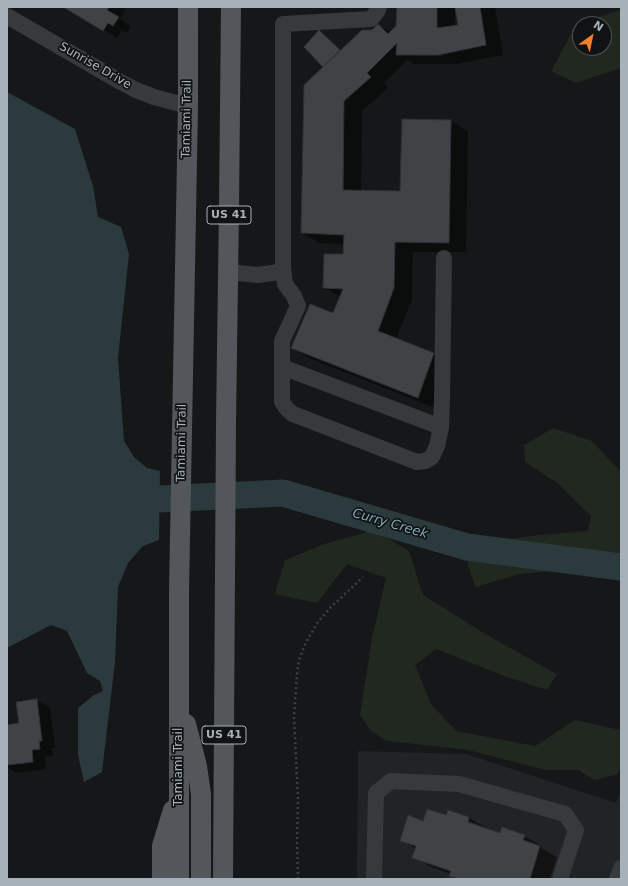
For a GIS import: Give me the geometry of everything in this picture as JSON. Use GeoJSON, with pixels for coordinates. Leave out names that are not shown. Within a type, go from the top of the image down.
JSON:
{"type":"FeatureCollection","features":[{"type":"Feature","properties":{"kind":"main road","name":"Tamiami Trail"},"geometry":{"type":"LineString","coordinates":[[179,879],[179,592],[188,106],[188,7]]}},
{"type":"Feature","properties":{"kind":"main road","name":"US 41"},"geometry":{"type":"LineString","coordinates":[[224,879],[224,591],[231,7]]}},
{"type":"Feature","properties":{"kind":"main road"},"geometry":{"type":"LineString","coordinates":[[179,699],[200,780],[201,879]]}},
{"type":"Feature","properties":{"kind":"main road"},"geometry":{"type":"LineString","coordinates":[[162,879],[162,846],[179,790]]}},
{"type":"Feature","properties":{"kind":"street"},"geometry":{"type":"LineString","coordinates":[[379,7],[371,20],[283,24],[283,268],[285,284],[294,296],[298,306],[282,340],[282,402],[287,409],[293,414],[417,462],[425,461],[432,457],[437,446],[441,427],[444,258]]}},
{"type":"Feature","properties":{"kind":"street","name":"Sunrise Drive"},"geometry":{"type":"LineString","coordinates":[[7,16],[136,90],[154,97],[188,106]]}},
{"type":"Feature","properties":{"kind":"street"},"geometry":{"type":"LineString","coordinates":[[228,272],[258,275],[280,272],[283,268]]}},
{"type":"Feature","properties":{"kind":"street"},"geometry":{"type":"LineString","coordinates":[[282,367],[441,427]]}},
{"type":"Feature","properties":{"kind":"street"},"geometry":{"type":"LineString","coordinates":[[374,879],[376,793],[391,781],[459,784],[565,814],[576,830],[560,879]]}},
{"type":"Feature","properties":{"kind":"street"},"geometry":{"type":"LineString","coordinates":[[617,879],[621,868]]}},
{"type":"Feature","properties":{"kind":"path"},"geometry":{"type":"LineString","coordinates":[[298,879],[298,799],[294,717],[299,660],[306,642],[318,622],[331,607],[363,578]]}},
{"type":"Feature","properties":{"kind":"shaded area"},"geometry":{"type":"Polygon","coordinates":[[[621,10],[621,68],[576,83],[551,71],[572,32],[572,56],[612,56],[612,16],[601,16],[621,10]]]}},
{"type":"Feature","properties":{"kind":"shaded area"},"geometry":{"type":"Polygon","coordinates":[[[7,92],[75,129],[93,186],[98,217],[121,227],[129,254],[118,358],[124,441],[134,457],[147,468],[160,471],[159,540],[143,546],[128,563],[118,587],[115,662],[102,772],[84,782],[78,755],[78,708],[94,695],[103,691],[100,681],[87,673],[67,631],[51,625],[7,648],[7,92]]]}},
{"type":"Feature","properties":{"kind":"shaded area"},"geometry":{"type":"Polygon","coordinates":[[[553,428],[592,441],[621,472],[621,577],[583,568],[519,574],[476,587],[467,564],[480,543],[538,535],[588,531],[591,516],[559,484],[525,462],[524,445],[553,428]]]}},
{"type":"Feature","properties":{"kind":"shaded area"},"geometry":{"type":"Polygon","coordinates":[[[375,530],[409,551],[423,595],[487,635],[557,674],[547,690],[507,677],[436,649],[415,665],[431,704],[456,731],[535,746],[575,720],[621,730],[621,767],[618,774],[594,780],[579,770],[545,770],[468,750],[387,741],[371,731],[360,715],[372,638],[386,578],[347,564],[317,603],[275,594],[285,560],[324,544],[375,530]]]}},
{"type":"Feature","properties":{"kind":"shaded area"},"geometry":{"type":"Polygon","coordinates":[[[358,751],[466,754],[616,803],[621,789],[621,879],[357,879],[358,751]]]}},
{"type":"Feature","properties":{"kind":"building"},"geometry":{"type":"Polygon","coordinates":[[[65,7],[109,7],[107,10],[119,17],[113,26],[108,23],[103,31],[65,7]]]}},
{"type":"Feature","properties":{"kind":"building"},"geometry":{"type":"Polygon","coordinates":[[[397,7],[437,7],[437,28],[458,25],[455,7],[480,7],[486,45],[438,55],[396,55],[397,43],[367,73],[371,77],[344,101],[343,190],[400,191],[402,119],[451,120],[449,243],[395,242],[394,288],[378,331],[434,353],[418,398],[291,348],[310,304],[333,313],[343,289],[323,288],[324,254],[343,254],[344,235],[301,233],[304,85],[362,30],[372,30],[378,24],[388,34],[396,26],[397,7]]]}},
{"type":"Feature","properties":{"kind":"building"},"geometry":{"type":"Polygon","coordinates":[[[319,30],[340,50],[323,67],[304,47],[319,30]]]}},
{"type":"Feature","properties":{"kind":"building"},"geometry":{"type":"Polygon","coordinates":[[[37,699],[42,741],[39,741],[40,749],[32,750],[33,762],[7,765],[7,725],[19,723],[16,702],[37,699]]]}},
{"type":"Feature","properties":{"kind":"building"},"geometry":{"type":"Polygon","coordinates":[[[427,809],[446,815],[448,810],[469,817],[468,822],[500,833],[502,827],[525,835],[523,840],[540,846],[530,879],[459,879],[449,876],[451,871],[412,858],[416,846],[400,841],[408,815],[423,821],[427,809]]]}},
{"type":"Feature","properties":{"kind":"waterway","name":"Curry Creek"},"geometry":{"type":"LineString","coordinates":[[159,499],[283,493],[467,547],[621,567]]}}]}
